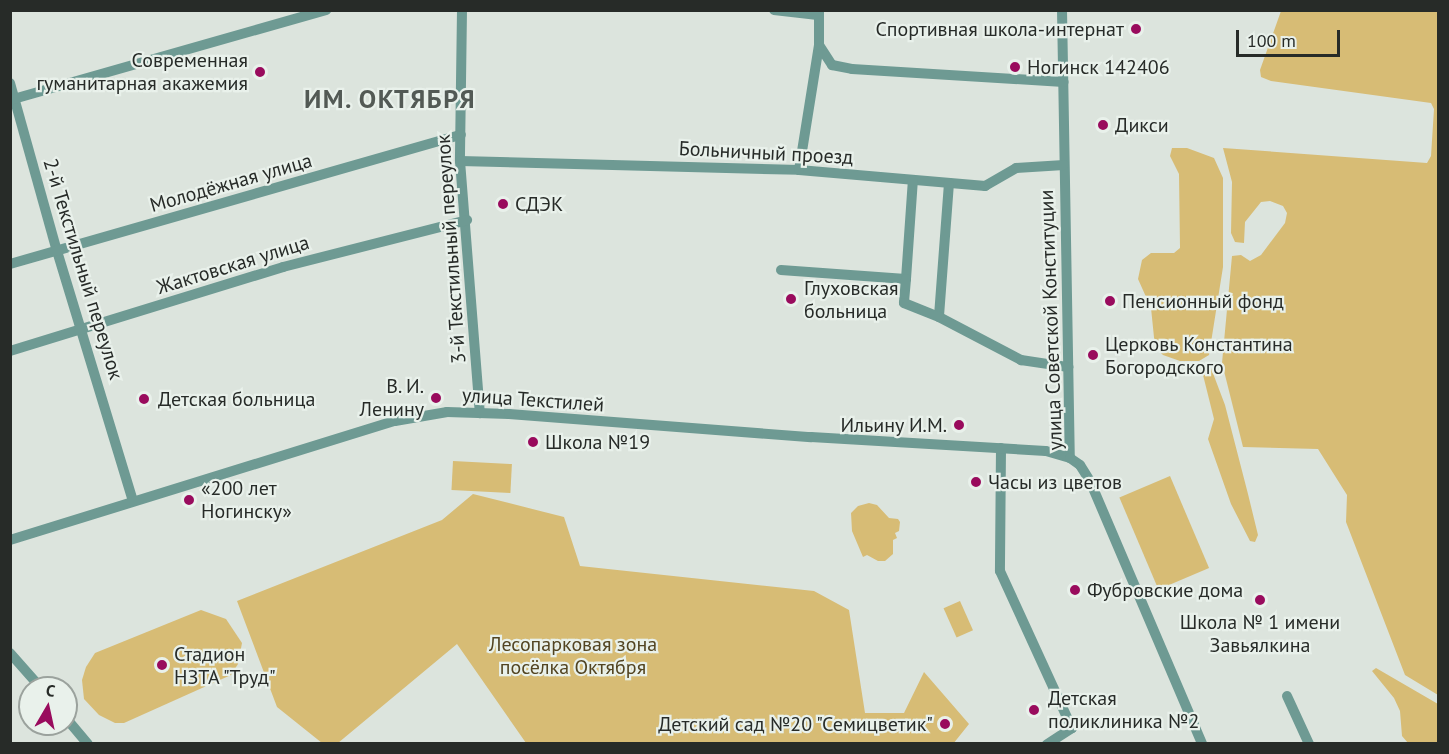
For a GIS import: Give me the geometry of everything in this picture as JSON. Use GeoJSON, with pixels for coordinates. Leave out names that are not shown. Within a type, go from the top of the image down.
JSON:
{"type":"FeatureCollection","features":[{"type":"Feature","properties":{"kind":"street"},"geometry":{"type":"LineString","coordinates":[[12,99],[326,10]]}},
{"type":"Feature","properties":{"kind":"street","name":"3-й Текстильный переулок"},"geometry":{"type":"LineString","coordinates":[[462,10],[460,161],[467,220],[480,412]]}},
{"type":"Feature","properties":{"kind":"street"},"geometry":{"type":"LineString","coordinates":[[774,10],[819,13],[819,45],[799,170]]}},
{"type":"Feature","properties":{"kind":"street","name":"улица Советской Конституции"},"geometry":{"type":"LineString","coordinates":[[1062,10],[1070,458],[1080,465],[1090,482],[1202,744]]}},
{"type":"Feature","properties":{"kind":"street"},"geometry":{"type":"LineString","coordinates":[[819,45],[832,64],[852,69],[1064,82]]}},
{"type":"Feature","properties":{"kind":"street","name":"2-й Текстильный переулок"},"geometry":{"type":"LineString","coordinates":[[10,83],[12,99],[133,501]]}},
{"type":"Feature","properties":{"kind":"street","name":"Молодёжная улица"},"geometry":{"type":"LineString","coordinates":[[10,264],[461,135]]}},
{"type":"Feature","properties":{"kind":"street","name":"Больничный проезд"},"geometry":{"type":"LineString","coordinates":[[460,161],[799,170],[985,186],[1016,168],[1064,165]]}},
{"type":"Feature","properties":{"kind":"street"},"geometry":{"type":"LineString","coordinates":[[913,180],[904,303],[939,317],[1021,360],[1068,367]]}},
{"type":"Feature","properties":{"kind":"street"},"geometry":{"type":"LineString","coordinates":[[939,317],[949,183]]}},
{"type":"Feature","properties":{"kind":"street","name":"Жактовская улица"},"geometry":{"type":"LineString","coordinates":[[10,351],[283,267],[467,220]]}},
{"type":"Feature","properties":{"kind":"street"},"geometry":{"type":"LineString","coordinates":[[781,270],[906,279]]}},
{"type":"Feature","properties":{"kind":"street","name":"улица Текстилей"},"geometry":{"type":"LineString","coordinates":[[10,540],[395,421],[447,412],[480,412],[1046,451],[1070,458]]}},
{"type":"Feature","properties":{"kind":"street"},"geometry":{"type":"LineString","coordinates":[[1001,448],[1000,572],[1072,728],[1047,744]]}},
{"type":"Feature","properties":{"kind":"street"},"geometry":{"type":"LineString","coordinates":[[10,653],[30,676]]}},
{"type":"Feature","properties":{"kind":"street"},"geometry":{"type":"LineString","coordinates":[[1287,696],[1310,744]]}},
{"type":"Feature","properties":{"kind":"street"},"geometry":{"type":"LineString","coordinates":[[78,732],[88,744]]}},
{"type":"Feature","properties":{"kind":"green space"},"geometry":{"type":"Polygon","coordinates":[[[1281,11],[1438,11],[1438,695],[1405,675],[1346,522],[1347,495],[1318,449],[1243,447],[1222,363],[1232,256],[1241,255],[1250,261],[1261,255],[1285,223],[1287,213],[1283,206],[1270,201],[1261,202],[1245,222],[1244,243],[1235,242],[1231,233],[1232,182],[1223,148],[1427,163],[1431,156],[1434,109],[1431,103],[1271,81],[1261,77],[1260,70],[1281,11]]]}},
{"type":"Feature","properties":{"kind":"green space"},"geometry":{"type":"Polygon","coordinates":[[[1172,148],[1187,148],[1214,158],[1223,178],[1223,267],[1209,355],[1199,361],[1180,361],[1163,355],[1155,347],[1151,308],[1138,279],[1142,260],[1151,253],[1174,253],[1180,248],[1179,174],[1170,156],[1172,148]]]}},
{"type":"Feature","properties":{"kind":"green space"},"geometry":{"type":"Polygon","coordinates":[[[1211,368],[1225,405],[1248,494],[1258,535],[1255,542],[1250,541],[1231,504],[1208,439],[1214,419],[1202,371],[1211,368]]]}},
{"type":"Feature","properties":{"kind":"green space"},"geometry":{"type":"Polygon","coordinates":[[[453,461],[512,464],[510,493],[451,490],[453,461]]]}},
{"type":"Feature","properties":{"kind":"green space"},"geometry":{"type":"Polygon","coordinates":[[[1170,476],[1209,568],[1158,590],[1119,497],[1170,476]]]}},
{"type":"Feature","properties":{"kind":"green space","name":"Лесопарковая зона посёлка Октября"},"geometry":{"type":"Polygon","coordinates":[[[473,494],[564,517],[580,566],[814,591],[849,610],[865,713],[904,713],[924,672],[969,724],[953,744],[526,743],[457,644],[338,743],[322,743],[277,707],[237,601],[442,520],[473,494]]]}},
{"type":"Feature","properties":{"kind":"green space"},"geometry":{"type":"Polygon","coordinates":[[[869,503],[877,505],[889,518],[898,519],[900,522],[899,531],[895,533],[897,538],[893,540],[893,554],[885,561],[878,561],[867,555],[863,557],[852,531],[851,513],[858,506],[869,503]]]}},
{"type":"Feature","properties":{"kind":"green space"},"geometry":{"type":"Polygon","coordinates":[[[960,601],[973,630],[957,638],[944,608],[960,601]]]}},
{"type":"Feature","properties":{"kind":"green space","name":"Стадион НЗТА \"Труд\""},"geometry":{"type":"Polygon","coordinates":[[[201,610],[226,619],[242,643],[238,664],[231,675],[124,723],[115,723],[99,715],[84,699],[82,680],[86,667],[95,653],[201,610]]]}},
{"type":"Feature","properties":{"kind":"green space"},"geometry":{"type":"Polygon","coordinates":[[[1376,668],[1438,704],[1438,743],[1408,743],[1402,736],[1400,711],[1394,698],[1372,671],[1376,668]]]}},
{"type":"Feature","properties":{"kind":"place","name":"Спортивная школа-интернат"},"geometry":{"type":"Point","coordinates":[1136,29]}},
{"type":"Feature","properties":{"kind":"place","name":"Ногинск 142406"},"geometry":{"type":"Point","coordinates":[1015,67]}},
{"type":"Feature","properties":{"kind":"place","name":"Современная гуманитарная акажемия"},"geometry":{"type":"Point","coordinates":[260,72]}},
{"type":"Feature","properties":{"kind":"place","name":"Дикси"},"geometry":{"type":"Point","coordinates":[1103,125]}},
{"type":"Feature","properties":{"kind":"place","name":"СДЭК"},"geometry":{"type":"Point","coordinates":[503,204]}},
{"type":"Feature","properties":{"kind":"place","name":"Глуховская больница"},"geometry":{"type":"Point","coordinates":[791,299]}},
{"type":"Feature","properties":{"kind":"place","name":"Пенсионный фонд"},"geometry":{"type":"Point","coordinates":[1110,301]}},
{"type":"Feature","properties":{"kind":"place","name":"Церковь Константина Богородского"},"geometry":{"type":"Point","coordinates":[1093,355]}},
{"type":"Feature","properties":{"kind":"place","name":"В. И. Ленину"},"geometry":{"type":"Point","coordinates":[436,398]}},
{"type":"Feature","properties":{"kind":"place","name":"Детская больница"},"geometry":{"type":"Point","coordinates":[144,399]}},
{"type":"Feature","properties":{"kind":"place","name":"Ильину И.М."},"geometry":{"type":"Point","coordinates":[959,425]}},
{"type":"Feature","properties":{"kind":"place","name":"Школа №19"},"geometry":{"type":"Point","coordinates":[533,442]}},
{"type":"Feature","properties":{"kind":"place","name":"Часы из цветов"},"geometry":{"type":"Point","coordinates":[976,482]}},
{"type":"Feature","properties":{"kind":"place","name":"«200 лет Ногинску»"},"geometry":{"type":"Point","coordinates":[189,500]}},
{"type":"Feature","properties":{"kind":"place","name":"Фубровские дома"},"geometry":{"type":"Point","coordinates":[1075,590]}},
{"type":"Feature","properties":{"kind":"place","name":"Школа № 1 имени Завьялкина"},"geometry":{"type":"Point","coordinates":[1260,600]}},
{"type":"Feature","properties":{"kind":"place","name":"Стадион НЗТА \"Труд\""},"geometry":{"type":"Point","coordinates":[162,665]}},
{"type":"Feature","properties":{"kind":"place","name":"Детская поликлиника №2"},"geometry":{"type":"Point","coordinates":[1034,710]}},
{"type":"Feature","properties":{"kind":"place","name":"Детский сад №20 \"Семицветик\""},"geometry":{"type":"Point","coordinates":[945,724]}},
{"type":"Feature","properties":{"kind":"district","name":"ИМ. ОКТЯБРЯ"},"geometry":{"type":"Point","coordinates":[390,99]}}]}
